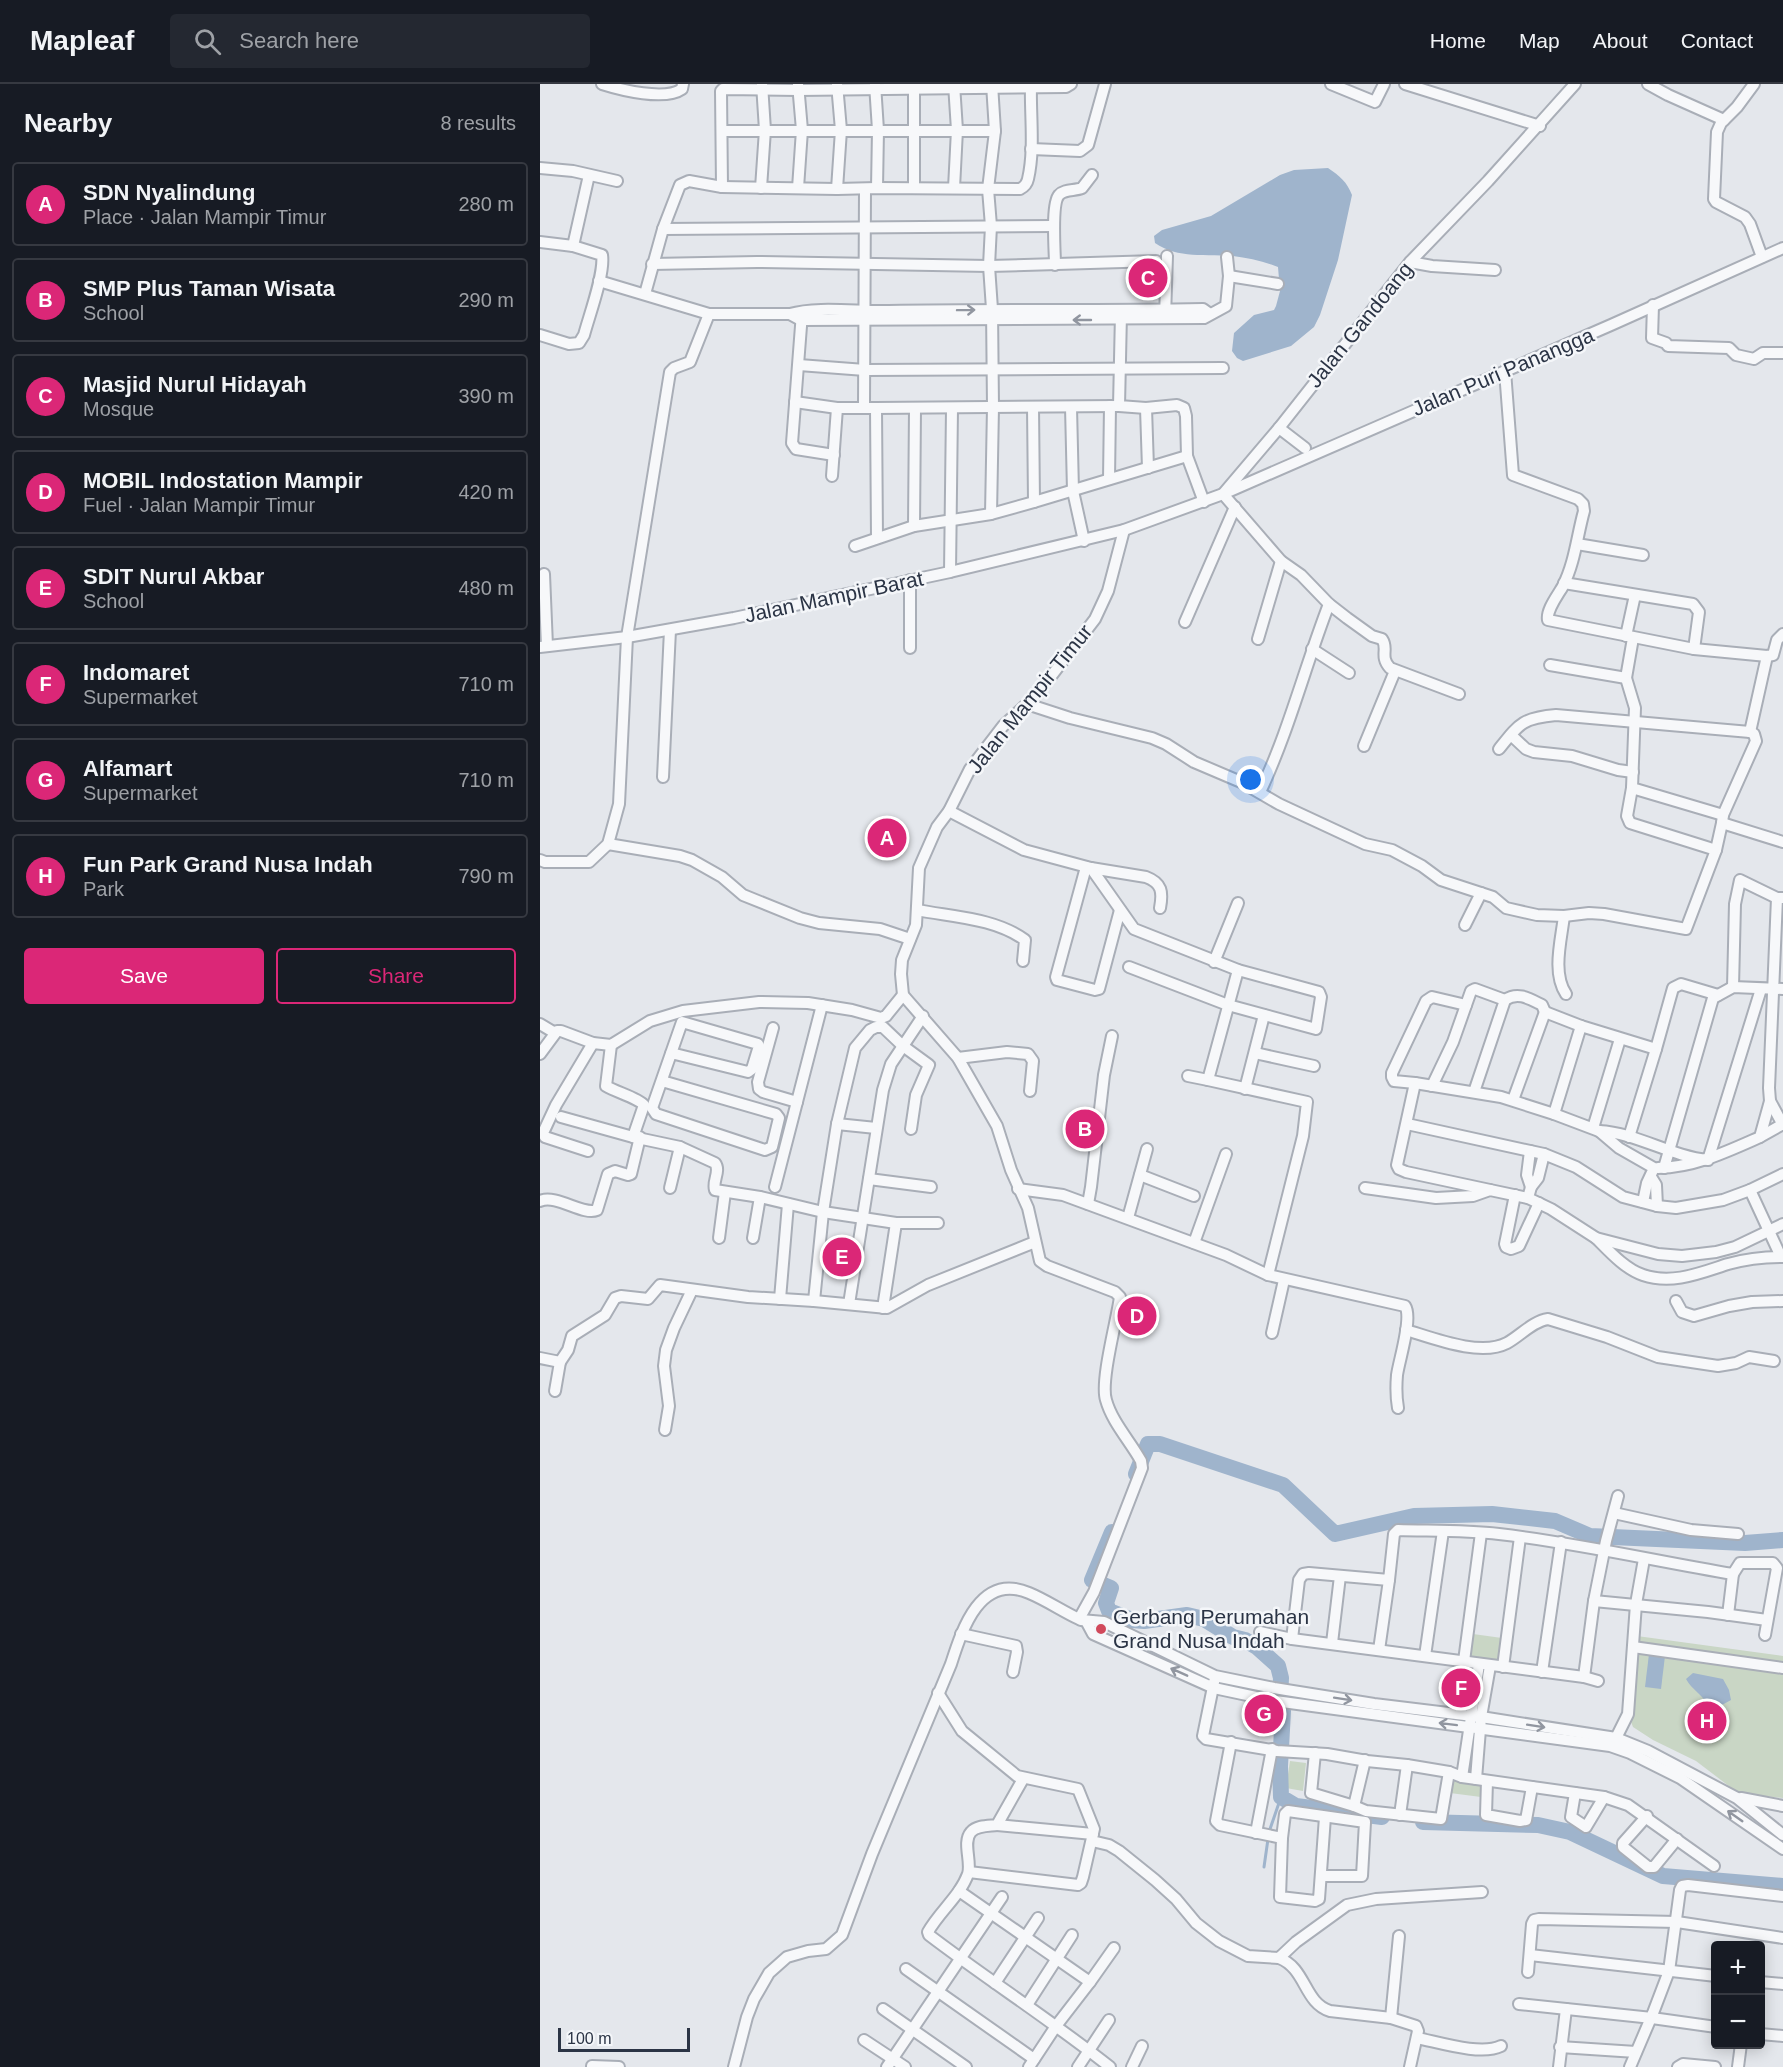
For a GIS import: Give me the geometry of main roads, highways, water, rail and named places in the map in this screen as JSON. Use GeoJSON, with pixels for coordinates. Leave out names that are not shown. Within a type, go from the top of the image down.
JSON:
{"type":"FeatureCollection","features":[{"type":"Feature","properties":{"kind":"water"},"geometry":{"type":"Polygon","coordinates":[[[1328,168],[1343,180],[1352,195],[1338,260],[1320,315],[1314,327],[1291,346],[1243,361],[1237,358],[1232,351],[1234,333],[1254,315],[1274,310],[1280,291],[1278,267],[1239,257],[1173,252],[1155,243],[1154,236],[1162,230],[1211,216],[1280,175],[1294,170],[1328,168]]]}},
{"type":"Feature","properties":{"kind":"water"},"geometry":{"type":"Polygon","coordinates":[[[1649,1654],[1665,1656],[1661,1689],[1645,1687],[1649,1654]]]}},
{"type":"Feature","properties":{"kind":"water"},"geometry":{"type":"Polygon","coordinates":[[[1693,1673],[1723,1679],[1731,1700],[1720,1706],[1707,1704],[1686,1679],[1693,1673]]]}},
{"type":"Feature","properties":{"kind":"waterway"},"geometry":{"type":"LineString","coordinates":[[1136,1474],[1148,1444],[1160,1444],[1283,1485],[1335,1534],[1414,1516],[1492,1514],[1555,1521],[1590,1536],[1745,1543],[1783,1540]]}},
{"type":"Feature","properties":{"kind":"waterway"},"geometry":{"type":"LineString","coordinates":[[1112,1532],[1092,1580],[1111,1588],[1106,1603],[1109,1611],[1132,1620],[1144,1621],[1187,1615],[1204,1619],[1233,1637],[1245,1640],[1257,1647],[1278,1666],[1283,1711],[1281,1797],[1296,1806],[1382,1817]]}},
{"type":"Feature","properties":{"kind":"waterway"},"geometry":{"type":"LineString","coordinates":[[1269,1832],[1281,1797]]}},
{"type":"Feature","properties":{"kind":"waterway"},"geometry":{"type":"LineString","coordinates":[[1423,1822],[1538,1825],[1570,1832],[1663,1876],[1783,1886]]}},
{"type":"Feature","properties":{"kind":"waterway"},"geometry":{"type":"LineString","coordinates":[[1264,1867],[1268,1839]]}},
{"type":"Feature","properties":{"kind":"place","name":"Masjid Nurul Hidayah"},"geometry":{"type":"Point","coordinates":[1148,278]}},
{"type":"Feature","properties":{"kind":"place","name":"SDN Nyalindung"},"geometry":{"type":"Point","coordinates":[887,838]}},
{"type":"Feature","properties":{"kind":"place","name":"SMP Plus Taman Wisata"},"geometry":{"type":"Point","coordinates":[1085,1129]}},
{"type":"Feature","properties":{"kind":"place","name":"SDIT Nurul Akbar"},"geometry":{"type":"Point","coordinates":[842,1257]}},
{"type":"Feature","properties":{"kind":"place","name":"MOBIL Indostation Mampir"},"geometry":{"type":"Point","coordinates":[1137,1316]}},
{"type":"Feature","properties":{"kind":"place","name":"Gerbang Perumahan Grand Nusa Indah"},"geometry":{"type":"Point","coordinates":[1101,1629]}},
{"type":"Feature","properties":{"kind":"place","name":"Indomaret"},"geometry":{"type":"Point","coordinates":[1461,1688]}},
{"type":"Feature","properties":{"kind":"place","name":"Alfamart"},"geometry":{"type":"Point","coordinates":[1264,1714]}},
{"type":"Feature","properties":{"kind":"place","name":"Fun Park Grand Nusa Indah"},"geometry":{"type":"Point","coordinates":[1707,1721]}}]}
